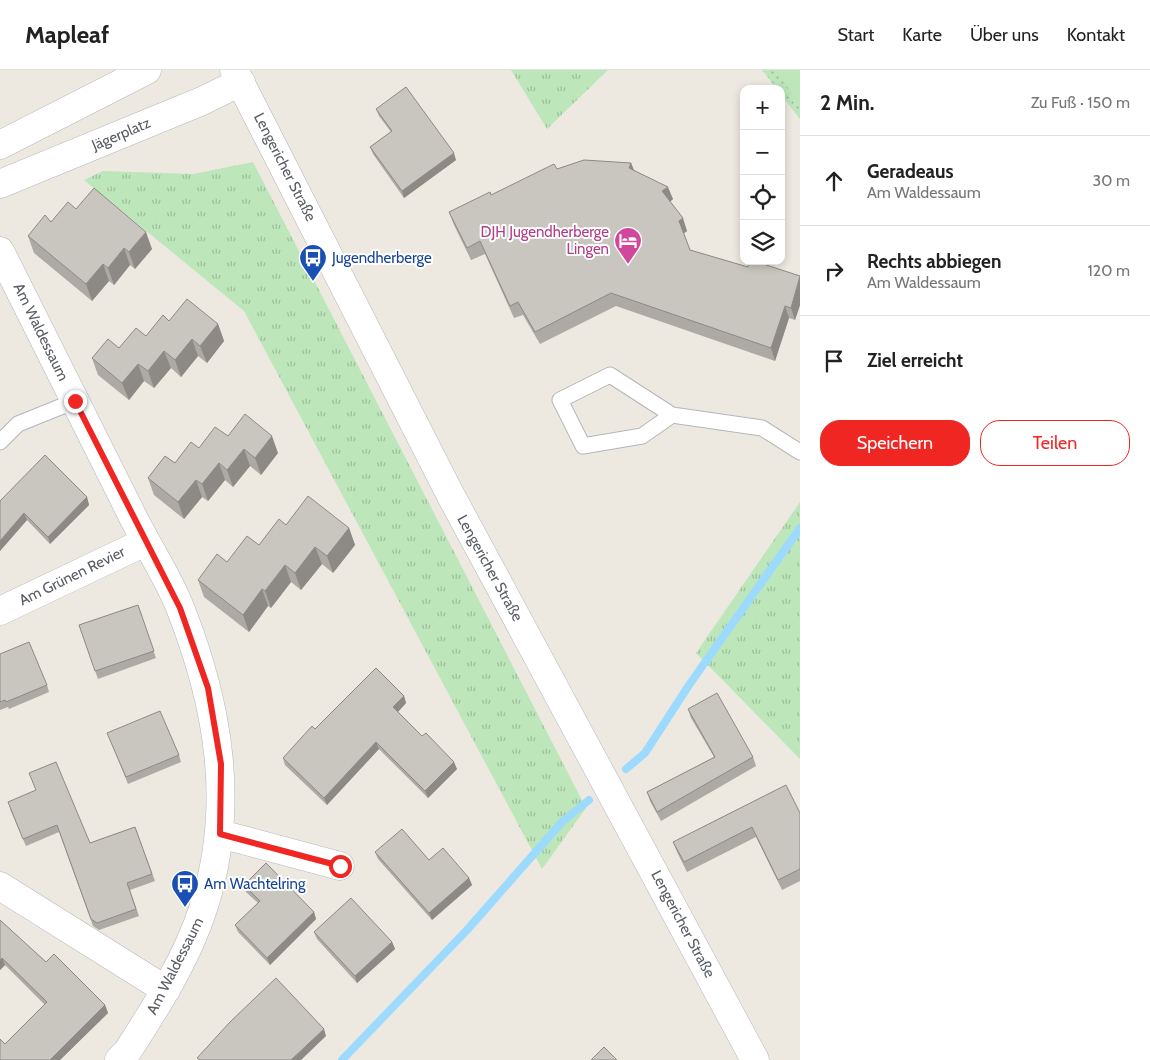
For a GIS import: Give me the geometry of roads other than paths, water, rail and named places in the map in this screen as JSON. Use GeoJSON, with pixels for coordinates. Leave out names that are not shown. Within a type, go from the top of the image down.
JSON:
{"type":"FeatureCollection","features":[{"type":"Feature","properties":{"kind":"street"},"geometry":{"type":"LineString","coordinates":[[0,146],[141,71]]}},
{"type":"Feature","properties":{"kind":"street","name":"Jägerplatz"},"geometry":{"type":"LineString","coordinates":[[0,184],[202,101],[238,76]]}},
{"type":"Feature","properties":{"kind":"street","name":"Lengericher Straße"},"geometry":{"type":"LineString","coordinates":[[238,76],[450,494],[751,1058]]}},
{"type":"Feature","properties":{"kind":"street","name":"Am Waldessaum"},"geometry":{"type":"LineString","coordinates":[[0,251],[145,542],[180,608],[208,688],[221,764],[220,834],[214,871],[203,910],[187,949],[166,990],[127,1052],[119,1060]]}},
{"type":"Feature","properties":{"kind":"street","name":"Am Grünen Revier"},"geometry":{"type":"LineString","coordinates":[[0,611],[145,542]]}},
{"type":"Feature","properties":{"kind":"street"},"geometry":{"type":"LineString","coordinates":[[220,834],[340,866]]}},
{"type":"Feature","properties":{"kind":"street"},"geometry":{"type":"LineString","coordinates":[[0,886],[166,990]]}},
{"type":"Feature","properties":{"kind":"lane"},"geometry":{"type":"LineString","coordinates":[[672,415],[642,436],[583,446],[560,400],[610,375],[672,415],[762,428],[800,452]]}},
{"type":"Feature","properties":{"kind":"lane"},"geometry":{"type":"LineString","coordinates":[[0,442],[18,424],[75,401]]}},
{"type":"Feature","properties":{"kind":"waterway"},"geometry":{"type":"LineString","coordinates":[[626,769],[645,753],[689,685],[800,528]]}},
{"type":"Feature","properties":{"kind":"waterway"},"geometry":{"type":"LineString","coordinates":[[342,1060],[467,930],[562,822],[589,800]]}},
{"type":"Feature","properties":{"kind":"place","name":"DJH Jugendherberge Lingen"},"geometry":{"type":"Point","coordinates":[628,265]}},
{"type":"Feature","properties":{"kind":"place","name":"Jugendherberge"},"geometry":{"type":"Point","coordinates":[313,282]}},
{"type":"Feature","properties":{"kind":"place","name":"Am Wachtelring"},"geometry":{"type":"Point","coordinates":[185,908]}}]}
